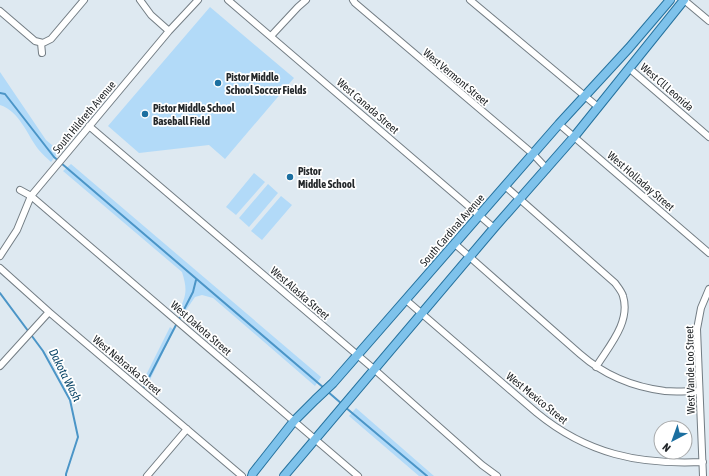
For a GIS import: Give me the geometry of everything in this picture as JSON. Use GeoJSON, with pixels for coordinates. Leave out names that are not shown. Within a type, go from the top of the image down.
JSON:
{"type":"FeatureCollection","features":[{"type":"Feature","properties":{"kind":"main road","name":"South Cardinal Avenue"},"geometry":{"type":"LineString","coordinates":[[252,476],[294,421],[332,383],[670,0]]}},
{"type":"Feature","properties":{"kind":"main road"},"geometry":{"type":"LineString","coordinates":[[284,476],[494,228],[574,137],[684,0]]}},
{"type":"Feature","properties":{"kind":"street"},"geometry":{"type":"LineString","coordinates":[[0,11],[32,40],[45,43],[51,39],[84,0]]}},
{"type":"Feature","properties":{"kind":"street"},"geometry":{"type":"LineString","coordinates":[[140,0],[151,15],[169,32]]}},
{"type":"Feature","properties":{"kind":"street","name":"South Hildreth Avenue"},"geometry":{"type":"LineString","coordinates":[[0,256],[17,230],[31,196],[169,32],[198,0]]}},
{"type":"Feature","properties":{"kind":"street","name":"West Canada Street"},"geometry":{"type":"LineString","coordinates":[[228,0],[494,228]]}},
{"type":"Feature","properties":{"kind":"street"},"geometry":{"type":"LineString","coordinates":[[271,36],[306,0]]}},
{"type":"Feature","properties":{"kind":"street","name":"West Vermont Street"},"geometry":{"type":"LineString","coordinates":[[353,0],[533,154],[547,169]]}},
{"type":"Feature","properties":{"kind":"street"},"geometry":{"type":"LineString","coordinates":[[470,0],[598,107]]}},
{"type":"Feature","properties":{"kind":"street"},"geometry":{"type":"LineString","coordinates":[[684,0],[709,21]]}},
{"type":"Feature","properties":{"kind":"street"},"geometry":{"type":"LineString","coordinates":[[41,43],[42,53]]}},
{"type":"Feature","properties":{"kind":"street","name":"West Cll Leonida"},"geometry":{"type":"LineString","coordinates":[[630,69],[709,137]]}},
{"type":"Feature","properties":{"kind":"street","name":"West Holladay Street"},"geometry":{"type":"LineString","coordinates":[[559,124],[709,253]]}},
{"type":"Feature","properties":{"kind":"street","name":"West Alaska Street"},"geometry":{"type":"LineString","coordinates":[[89,126],[375,370],[482,465],[497,476]]}},
{"type":"Feature","properties":{"kind":"street"},"geometry":{"type":"LineString","coordinates":[[505,186],[615,283],[623,295],[626,308],[623,323],[596,367]]}},
{"type":"Feature","properties":{"kind":"street","name":"West Dakota Street"},"geometry":{"type":"LineString","coordinates":[[20,190],[31,196],[358,476]]}},
{"type":"Feature","properties":{"kind":"street"},"geometry":{"type":"LineString","coordinates":[[455,244],[596,367],[614,377],[637,386],[666,391],[699,391]]}},
{"type":"Feature","properties":{"kind":"street","name":"West Nebraska Street"},"geometry":{"type":"LineString","coordinates":[[0,268],[49,312],[242,476]]}},
{"type":"Feature","properties":{"kind":"street","name":"West Vande Loo Street"},"geometry":{"type":"LineString","coordinates":[[703,476],[697,329],[701,308],[709,289]]}},
{"type":"Feature","properties":{"kind":"street","name":"West Mexico Street"},"geometry":{"type":"LineString","coordinates":[[406,300],[536,413],[570,436],[605,452],[632,459],[661,463],[703,462]]}},
{"type":"Feature","properties":{"kind":"street"},"geometry":{"type":"LineString","coordinates":[[0,366],[49,312]]}},
{"type":"Feature","properties":{"kind":"street"},"geometry":{"type":"LineString","coordinates":[[147,476],[187,429]]}},
{"type":"Feature","properties":{"kind":"shaded area","name":"Pistor Middle School Soccer Fields"},"geometry":{"type":"Polygon","coordinates":[[[210,7],[294,78],[225,159],[209,145],[139,153],[108,126],[210,7]]]}},
{"type":"Feature","properties":{"kind":"shaded area"},"geometry":{"type":"Polygon","coordinates":[[[0,72],[46,140],[59,151],[51,162],[38,149],[22,124],[12,112],[0,105],[0,72]]]}},
{"type":"Feature","properties":{"kind":"shaded area"},"geometry":{"type":"Polygon","coordinates":[[[71,164],[321,377],[315,386],[213,298],[202,295],[195,297],[182,316],[178,313],[185,293],[185,284],[182,272],[63,171],[71,164]]]}},
{"type":"Feature","properties":{"kind":"shaded area"},"geometry":{"type":"Polygon","coordinates":[[[254,173],[265,182],[236,215],[226,207],[254,173]]]}},
{"type":"Feature","properties":{"kind":"shaded area"},"geometry":{"type":"Polygon","coordinates":[[[268,184],[278,193],[249,227],[239,218],[268,184]]]}},
{"type":"Feature","properties":{"kind":"shaded area"},"geometry":{"type":"Polygon","coordinates":[[[281,196],[292,205],[262,240],[251,231],[281,196]]]}},
{"type":"Feature","properties":{"kind":"shaded area"},"geometry":{"type":"Polygon","coordinates":[[[170,327],[174,330],[147,386],[142,383],[170,327]]]}},
{"type":"Feature","properties":{"kind":"shaded area"},"geometry":{"type":"Polygon","coordinates":[[[356,408],[434,476],[419,476],[349,416],[356,408]]]}},
{"type":"Feature","properties":{"kind":"waterway"},"geometry":{"type":"LineString","coordinates":[[0,93],[5,94],[54,157],[324,388]]}},
{"type":"Feature","properties":{"kind":"waterway"},"geometry":{"type":"LineString","coordinates":[[143,389],[193,292],[196,280]]}},
{"type":"Feature","properties":{"kind":"waterway","name":"Dakota Wash"},"geometry":{"type":"LineString","coordinates":[[0,293],[43,351],[70,400],[78,437],[66,476]]}},
{"type":"Feature","properties":{"kind":"waterway"},"geometry":{"type":"LineString","coordinates":[[327,391],[342,404]]}},
{"type":"Feature","properties":{"kind":"waterway"},"geometry":{"type":"LineString","coordinates":[[345,407],[427,476]]}},
{"type":"Feature","properties":{"kind":"place","name":"Pistor Middle School Soccer Fields"},"geometry":{"type":"Point","coordinates":[218,83]}},
{"type":"Feature","properties":{"kind":"place","name":"Pistor Middle School Baseball Field"},"geometry":{"type":"Point","coordinates":[145,114]}},
{"type":"Feature","properties":{"kind":"place","name":"Pistor Middle School"},"geometry":{"type":"Point","coordinates":[290,177]}}]}
